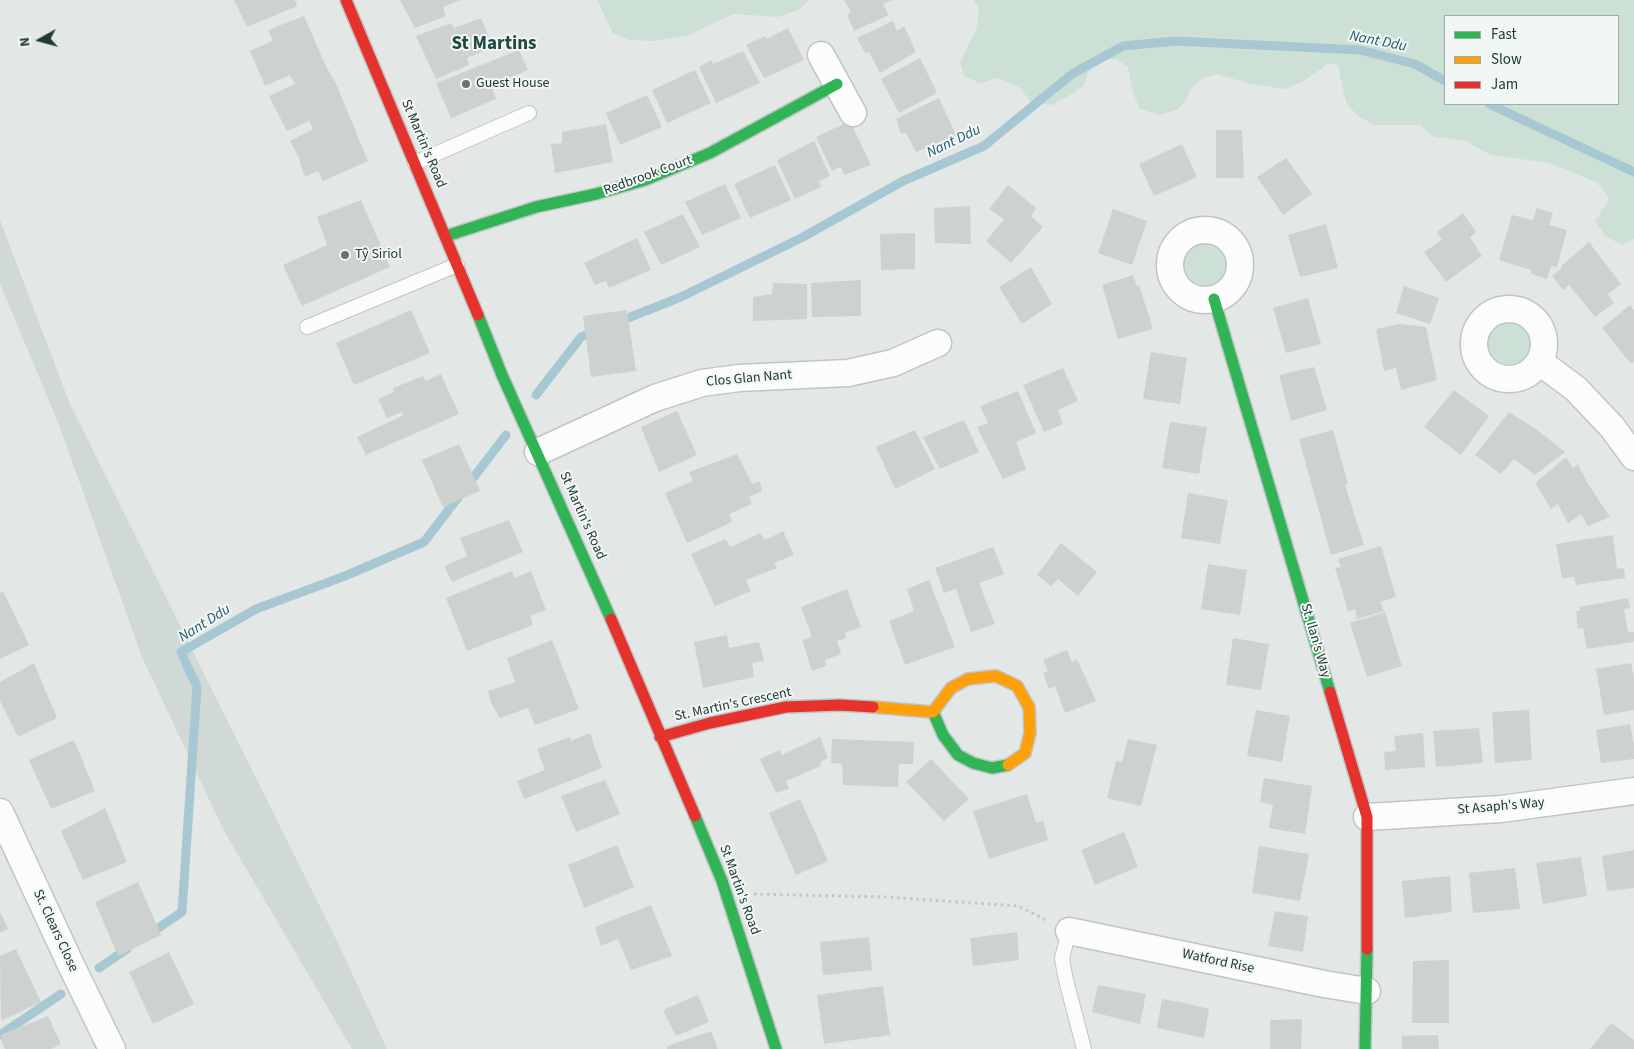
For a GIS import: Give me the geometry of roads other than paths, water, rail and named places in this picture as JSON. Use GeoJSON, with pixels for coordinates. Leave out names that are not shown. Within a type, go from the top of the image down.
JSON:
{"type":"FeatureCollection","features":[{"type":"Feature","properties":{"kind":"street","name":"St Martin's Road"},"geometry":{"type":"LineString","coordinates":[[346,0],[446,236],[502,375],[616,629],[726,893],[776,1049]]}},
{"type":"Feature","properties":{"kind":"street"},"geometry":{"type":"LineString","coordinates":[[821,55],[852,114]]}},
{"type":"Feature","properties":{"kind":"street","name":"Redbrook Court"},"geometry":{"type":"LineString","coordinates":[[446,236],[536,207],[596,194],[645,180],[710,153],[837,84]]}},
{"type":"Feature","properties":{"kind":"street","name":"St. Ilan's Way"},"geometry":{"type":"LineString","coordinates":[[1214,299],[1367,817],[1365,1049]]}},
{"type":"Feature","properties":{"kind":"street","name":"Clos Glan Nant"},"geometry":{"type":"LineString","coordinates":[[538,452],[655,398],[702,383],[740,378],[848,373],[893,363],[938,343]]}},
{"type":"Feature","properties":{"kind":"street"},"geometry":{"type":"LineString","coordinates":[[1540,362],[1576,388],[1612,427],[1634,457]]}},
{"type":"Feature","properties":{"kind":"street"},"geometry":{"type":"LineString","coordinates":[[996,676],[1017,686],[1029,707],[1030,733],[1025,753],[1011,764],[992,768],[973,763],[958,755],[943,735],[932,712],[951,688],[968,678],[996,676]]}},
{"type":"Feature","properties":{"kind":"street","name":"St. Martin's Crescent"},"geometry":{"type":"LineString","coordinates":[[660,736],[786,707],[840,705],[932,712]]}},
{"type":"Feature","properties":{"kind":"street","name":"St Asaph's Way"},"geometry":{"type":"LineString","coordinates":[[1367,817],[1501,809],[1634,792]]}},
{"type":"Feature","properties":{"kind":"street","name":"St. Clears Close"},"geometry":{"type":"LineString","coordinates":[[0,812],[112,1049]]}},
{"type":"Feature","properties":{"kind":"street","name":"Watford Rise"},"geometry":{"type":"LineString","coordinates":[[1069,932],[1367,991]]}},
{"type":"Feature","properties":{"kind":"lane"},"geometry":{"type":"LineString","coordinates":[[415,163],[529,113]]}},
{"type":"Feature","properties":{"kind":"lane"},"geometry":{"type":"LineString","coordinates":[[307,327],[457,265]]}},
{"type":"Feature","properties":{"kind":"lane"},"geometry":{"type":"LineString","coordinates":[[1069,932],[1062,958],[1084,1049]]}},
{"type":"Feature","properties":{"kind":"waterway","name":"Nant Ddu"},"geometry":{"type":"LineString","coordinates":[[618,322],[681,297],[803,237],[903,181],[984,146],[1072,74],[1123,46],[1175,41],[1360,50],[1415,64],[1444,80]]}},
{"type":"Feature","properties":{"kind":"waterway","name":"Nant Ddu"},"geometry":{"type":"LineString","coordinates":[[1491,105],[1634,172]]}},
{"type":"Feature","properties":{"kind":"waterway","name":"Nant Ddu"},"geometry":{"type":"LineString","coordinates":[[536,395],[581,337],[597,330]]}},
{"type":"Feature","properties":{"kind":"waterway","name":"Nant Ddu"},"geometry":{"type":"LineString","coordinates":[[148,935],[182,912],[197,687],[181,652],[256,609],[345,576],[424,542],[506,435]]}},
{"type":"Feature","properties":{"kind":"waterway","name":"Nant Ddu"},"geometry":{"type":"LineString","coordinates":[[99,968],[127,949]]}},
{"type":"Feature","properties":{"kind":"waterway","name":"Nant Ddu"},"geometry":{"type":"LineString","coordinates":[[0,1035],[61,994]]}},
{"type":"Feature","properties":{"kind":"place","name":"Guest House"},"geometry":{"type":"Point","coordinates":[466,84]}},
{"type":"Feature","properties":{"kind":"place","name":"Tŷ Siriol"},"geometry":{"type":"Point","coordinates":[345,255]}},
{"type":"Feature","properties":{"kind":"district","name":"St Martins"},"geometry":{"type":"Point","coordinates":[494,45]}}]}
